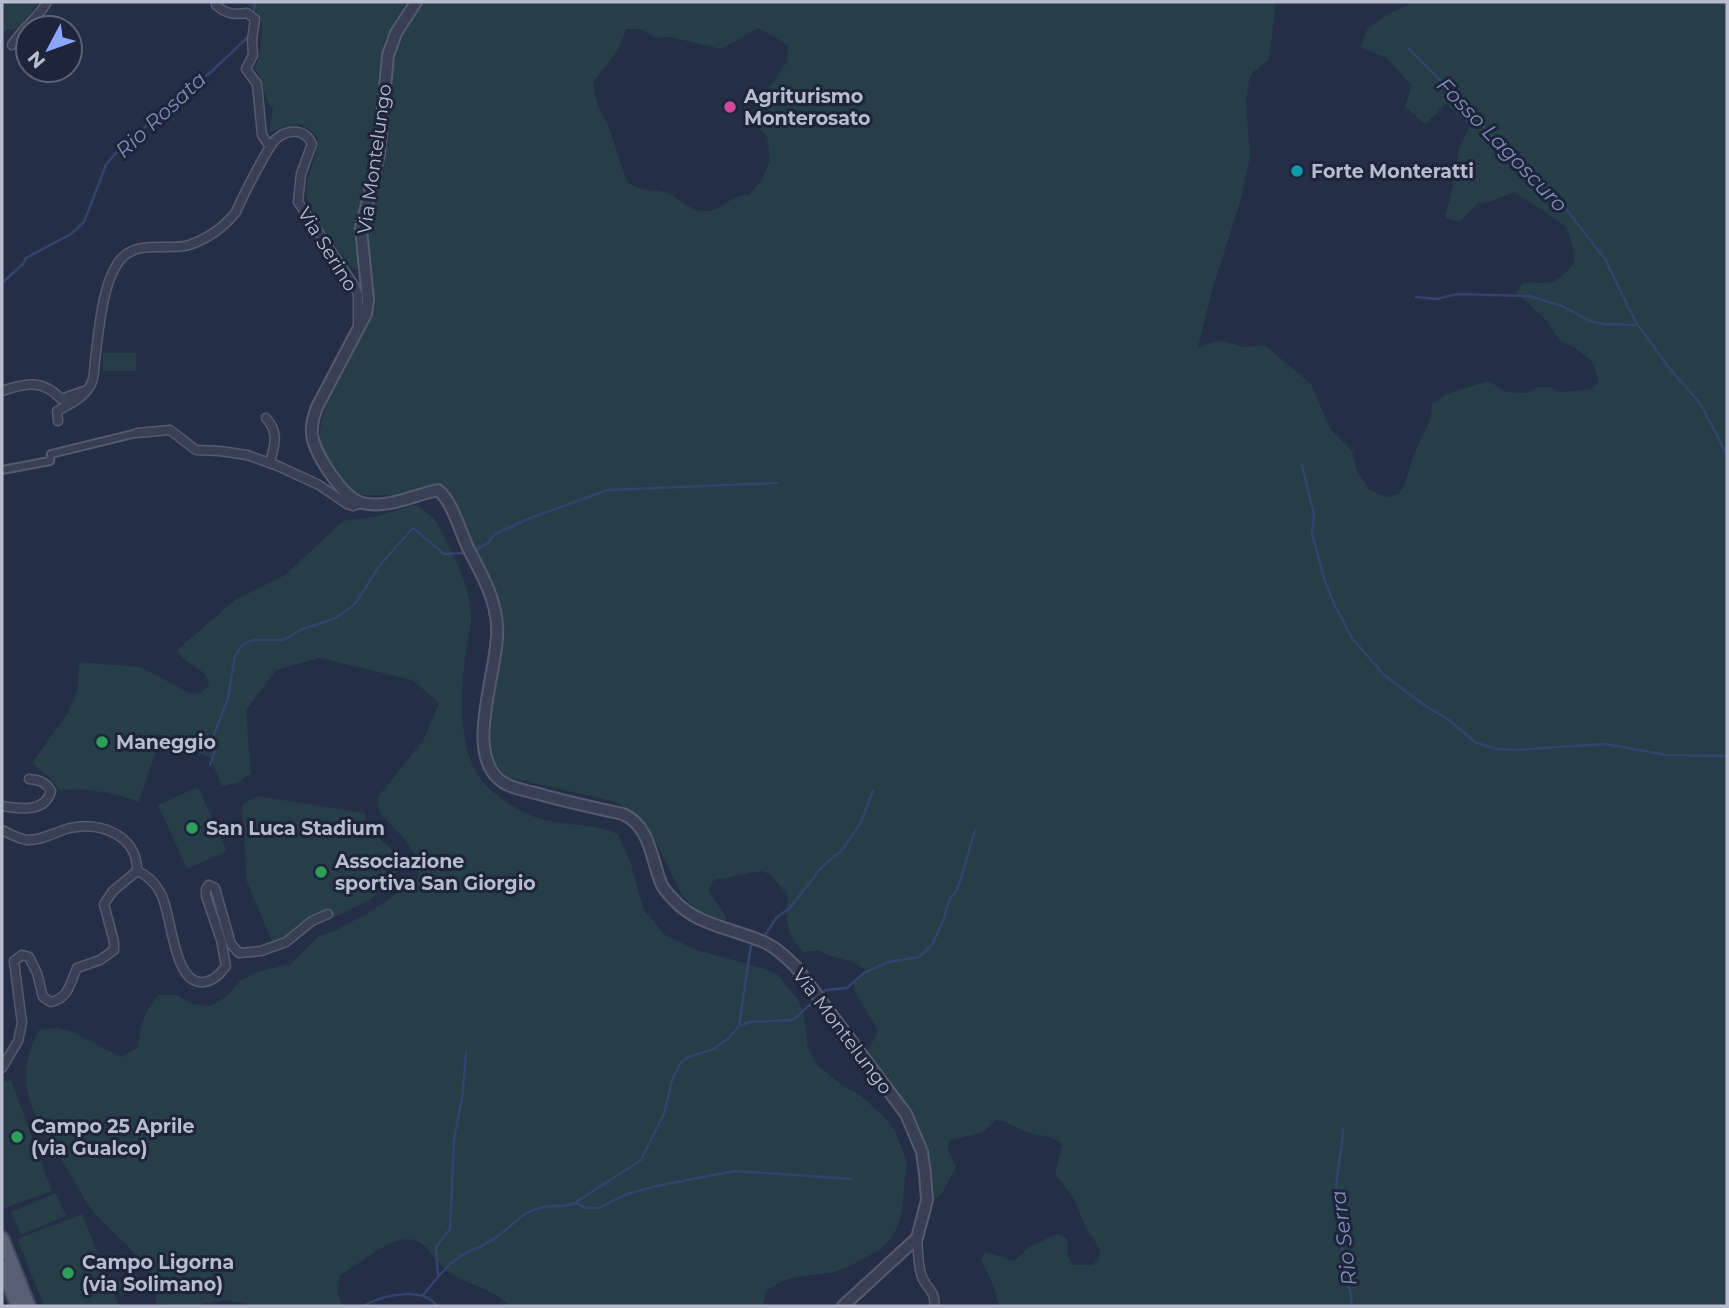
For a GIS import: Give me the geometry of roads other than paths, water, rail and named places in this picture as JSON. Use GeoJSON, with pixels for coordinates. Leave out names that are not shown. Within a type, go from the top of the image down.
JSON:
{"type":"FeatureCollection","features":[{"type":"Feature","properties":{"kind":"main road"},"geometry":{"type":"LineString","coordinates":[[2,1238],[29,1306]]}},
{"type":"Feature","properties":{"kind":"main road"},"geometry":{"type":"LineString","coordinates":[[2,1266],[17,1306]]}},
{"type":"Feature","properties":{"kind":"street"},"geometry":{"type":"LineString","coordinates":[[12,45],[40,14],[47,2]]}},
{"type":"Feature","properties":{"kind":"street"},"geometry":{"type":"LineString","coordinates":[[58,421],[57,411],[79,400],[93,377],[104,298],[120,260],[138,249],[188,245],[209,236],[228,222],[270,147],[262,135],[257,84],[246,69],[253,55],[255,19],[252,14],[247,13],[225,13],[216,2]]}},
{"type":"Feature","properties":{"kind":"street","name":"Via Montelungo"},"geometry":{"type":"LineString","coordinates":[[416,2],[396,33],[388,55],[379,154],[361,229],[368,299],[366,314],[317,407],[312,421],[315,446],[346,492],[361,503],[388,503],[438,490],[447,497],[495,607],[497,642],[482,735],[492,772],[502,782],[518,789],[631,818],[641,829],[654,859],[661,885],[676,902],[705,921],[766,943],[780,951],[796,967],[906,1114],[915,1131],[922,1152],[927,1200],[917,1238]]}},
{"type":"Feature","properties":{"kind":"street","name":"Via Serino"},"geometry":{"type":"LineString","coordinates":[[270,147],[279,137],[289,132],[299,131],[310,138],[312,144],[301,174],[298,202],[354,285],[358,295],[358,330]]}},
{"type":"Feature","properties":{"kind":"street"},"geometry":{"type":"LineString","coordinates":[[2,391],[24,383],[44,385],[61,399],[87,390]]}},
{"type":"Feature","properties":{"kind":"street"},"geometry":{"type":"LineString","coordinates":[[266,418],[273,427],[276,440],[270,463]]}},
{"type":"Feature","properties":{"kind":"street"},"geometry":{"type":"LineString","coordinates":[[2,470],[50,461],[51,454],[137,433],[170,430],[195,450],[247,455],[292,471],[348,504],[354,506],[361,503]]}},
{"type":"Feature","properties":{"kind":"street"},"geometry":{"type":"LineString","coordinates":[[2,806],[33,808],[47,801],[51,791],[49,788],[41,781],[29,779]]}},
{"type":"Feature","properties":{"kind":"street"},"geometry":{"type":"LineString","coordinates":[[2,830],[26,840],[74,827],[107,831],[132,846],[137,858],[137,872]]}},
{"type":"Feature","properties":{"kind":"street"},"geometry":{"type":"LineString","coordinates":[[137,872],[153,882],[161,893],[182,969],[186,975],[203,983],[216,977],[226,966],[221,940],[206,896],[209,885],[215,888],[232,944],[239,953],[261,951],[286,942],[313,920],[328,914]]}},
{"type":"Feature","properties":{"kind":"street"},"geometry":{"type":"LineString","coordinates":[[2,1068],[18,1041],[22,1023],[14,961],[22,955],[29,957],[37,973],[43,998],[51,1002],[61,999],[77,968],[100,960],[114,950],[104,904],[113,891],[137,872]]}},
{"type":"Feature","properties":{"kind":"street"},"geometry":{"type":"LineString","coordinates":[[843,1306],[917,1238]]}},
{"type":"Feature","properties":{"kind":"street"},"geometry":{"type":"LineString","coordinates":[[917,1238],[920,1276],[935,1299],[934,1306]]}},
{"type":"Feature","properties":{"kind":"waterway","name":"Rio Rosata"},"geometry":{"type":"LineString","coordinates":[[253,16],[255,2]]}},
{"type":"Feature","properties":{"kind":"waterway","name":"Rio Rosata"},"geometry":{"type":"LineString","coordinates":[[2,283],[26,258],[71,234],[84,222],[106,165],[114,155],[132,141],[172,98],[210,73],[249,36]]}},
{"type":"Feature","properties":{"kind":"waterway","name":"Fosso Lagoscuro"},"geometry":{"type":"LineString","coordinates":[[1408,48],[1509,154],[1544,181],[1605,259],[1635,321],[1670,369],[1700,403],[1727,455]]}},
{"type":"Feature","properties":{"kind":"waterway"},"geometry":{"type":"LineString","coordinates":[[1416,297],[1437,299],[1457,294],[1529,296],[1562,306],[1590,321],[1637,325]]}},
{"type":"Feature","properties":{"kind":"waterway"},"geometry":{"type":"LineString","coordinates":[[1302,465],[1314,515],[1312,534],[1325,581],[1352,638],[1384,675],[1449,720],[1475,742],[1496,749],[1513,750],[1605,744],[1667,755],[1727,756]]}},
{"type":"Feature","properties":{"kind":"waterway"},"geometry":{"type":"LineString","coordinates":[[474,551],[488,543],[495,534],[530,518],[608,490],[777,483]]}},
{"type":"Feature","properties":{"kind":"waterway"},"geometry":{"type":"LineString","coordinates":[[210,765],[215,751],[214,735],[228,698],[235,656],[242,645],[252,640],[284,640],[300,630],[336,618],[355,604],[380,565],[413,528],[444,554],[468,553]]}},
{"type":"Feature","properties":{"kind":"waterway"},"geometry":{"type":"LineString","coordinates":[[763,938],[777,917],[790,908],[821,868],[842,850],[860,824],[873,791]]}},
{"type":"Feature","properties":{"kind":"waterway"},"geometry":{"type":"LineString","coordinates":[[820,995],[826,990],[847,988],[864,973],[888,962],[919,957],[932,945],[950,898],[960,882],[975,830]]}},
{"type":"Feature","properties":{"kind":"waterway"},"geometry":{"type":"LineString","coordinates":[[739,1026],[751,945],[756,944]]}},
{"type":"Feature","properties":{"kind":"waterway"},"geometry":{"type":"LineString","coordinates":[[423,1295],[454,1261],[492,1240],[527,1213],[544,1207],[573,1204],[641,1160],[664,1114],[672,1080],[680,1064],[688,1057],[714,1049],[739,1026],[750,1022],[793,1020],[815,1000]]}},
{"type":"Feature","properties":{"kind":"waterway"},"geometry":{"type":"LineString","coordinates":[[438,1275],[436,1247],[450,1229],[454,1140],[463,1092],[466,1053]]}},
{"type":"Feature","properties":{"kind":"waterway","name":"Rio Serra"},"geometry":{"type":"LineString","coordinates":[[1343,1128],[1336,1207],[1352,1306]]}},
{"type":"Feature","properties":{"kind":"waterway"},"geometry":{"type":"LineString","coordinates":[[575,1203],[587,1208],[599,1208],[627,1194],[656,1186],[735,1171],[852,1179]]}},
{"type":"Feature","properties":{"kind":"waterway"},"geometry":{"type":"LineString","coordinates":[[363,1306],[402,1294],[422,1296],[437,1306]]}},
{"type":"Feature","properties":{"kind":"place","name":"Agriturismo Monterosato"},"geometry":{"type":"Point","coordinates":[730,107]}},
{"type":"Feature","properties":{"kind":"place","name":"Forte Monteratti"},"geometry":{"type":"Point","coordinates":[1297,171]}},
{"type":"Feature","properties":{"kind":"place","name":"Maneggio"},"geometry":{"type":"Point","coordinates":[102,742]}},
{"type":"Feature","properties":{"kind":"place","name":"San Luca Stadium"},"geometry":{"type":"Point","coordinates":[192,828]}},
{"type":"Feature","properties":{"kind":"place","name":"Associazione sportiva San Giorgio"},"geometry":{"type":"Point","coordinates":[321,872]}},
{"type":"Feature","properties":{"kind":"place","name":"Campo 25 Aprile (via Gualco)"},"geometry":{"type":"Point","coordinates":[17,1137]}},
{"type":"Feature","properties":{"kind":"place","name":"Campo Ligorna (via Solimano)"},"geometry":{"type":"Point","coordinates":[68,1273]}}]}
